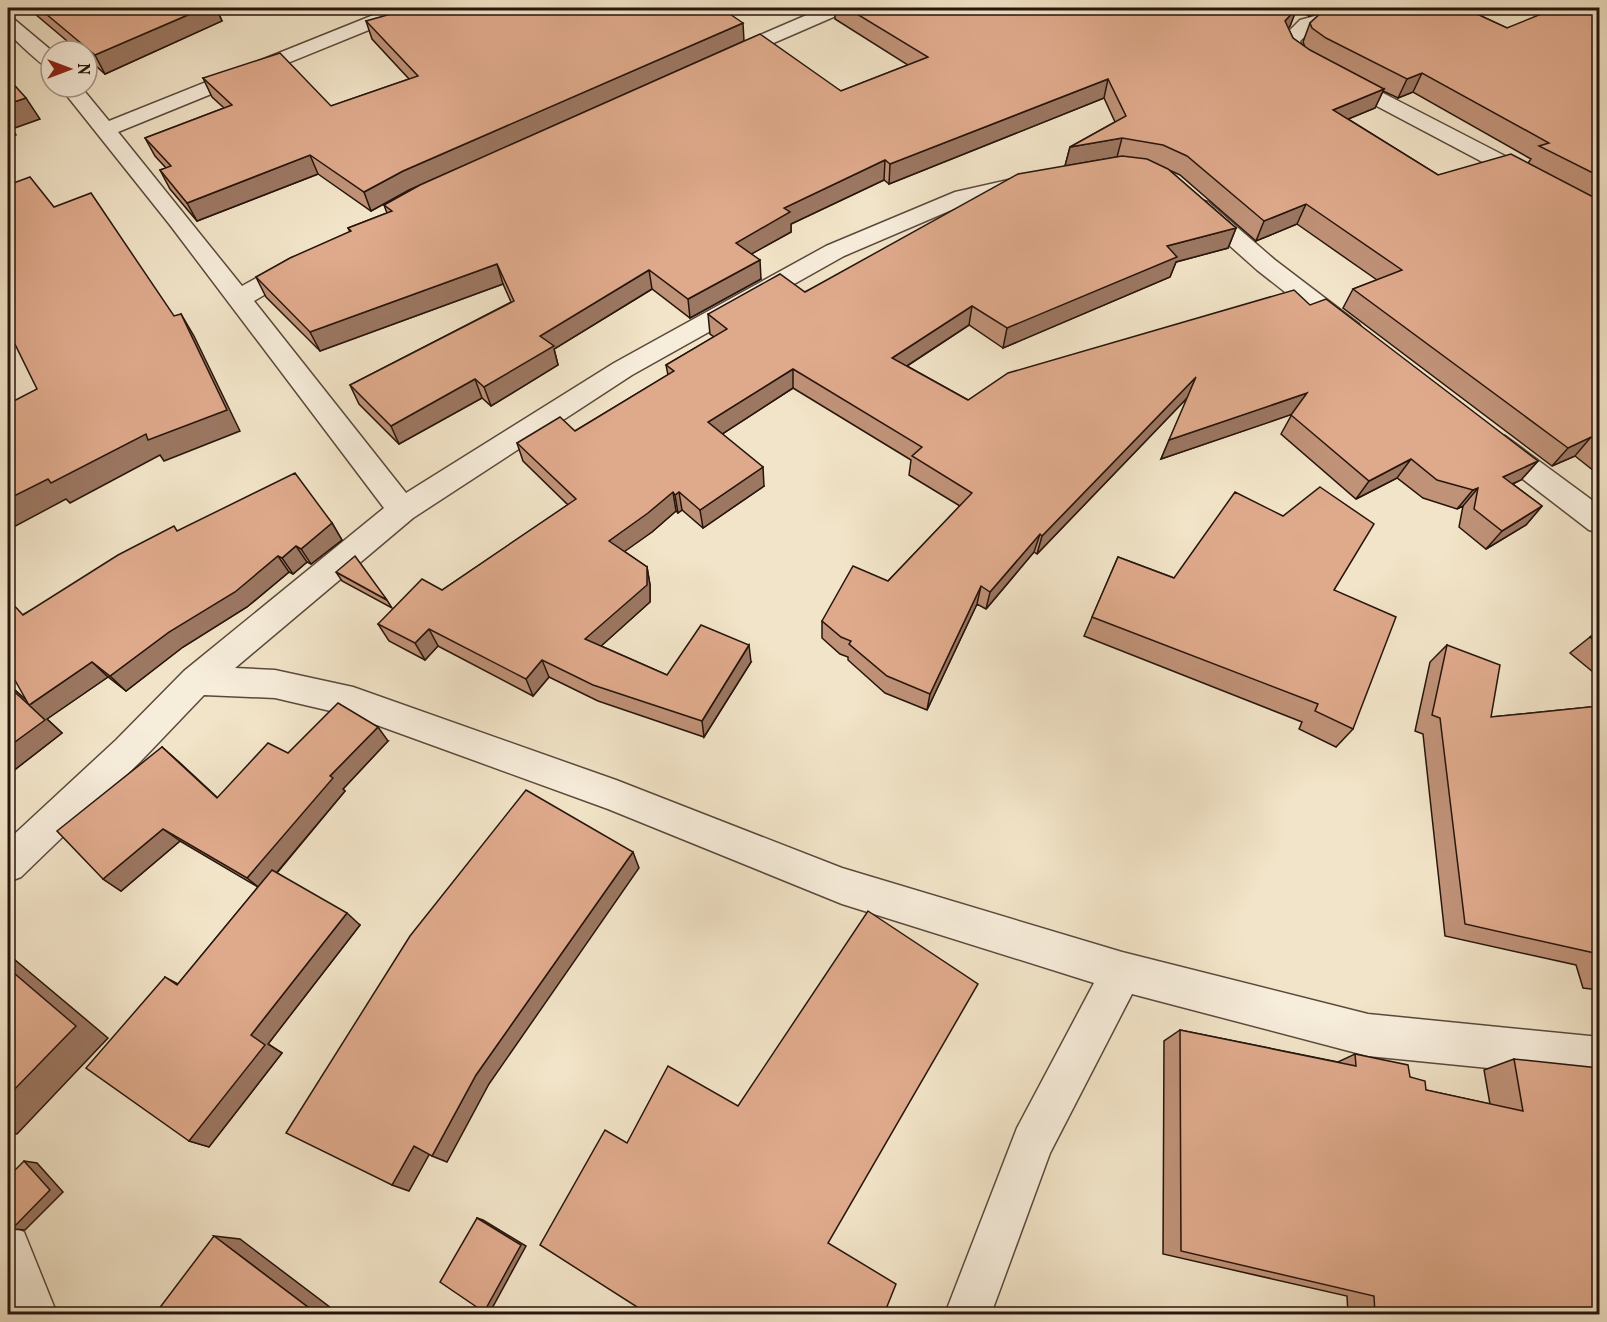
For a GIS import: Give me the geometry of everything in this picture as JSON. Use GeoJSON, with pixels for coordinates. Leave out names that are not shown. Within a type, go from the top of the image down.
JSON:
{"type":"FeatureCollection","features":[{"type":"Feature","properties":{"kind":"street"},"geometry":{"type":"LineString","coordinates":[[703,67],[838,8]]}},
{"type":"Feature","properties":{"kind":"street"},"geometry":{"type":"LineString","coordinates":[[1365,8],[1298,20],[1290,40],[1294,51],[1310,63],[1599,215]]}},
{"type":"Feature","properties":{"kind":"street"},"geometry":{"type":"LineString","coordinates":[[105,130],[313,47],[396,9]]}},
{"type":"Feature","properties":{"kind":"street"},"geometry":{"type":"LineString","coordinates":[[8,24],[39,49]]}},
{"type":"Feature","properties":{"kind":"street"},"geometry":{"type":"LineString","coordinates":[[80,99],[240,298],[402,510]]}},
{"type":"Feature","properties":{"kind":"street"},"geometry":{"type":"LineString","coordinates":[[8,864],[128,751],[196,681],[402,510],[623,369],[835,251],[963,196],[1049,178]]}},
{"type":"Feature","properties":{"kind":"street"},"geometry":{"type":"LineString","coordinates":[[1180,190],[1266,265],[1370,346]]}},
{"type":"Feature","properties":{"kind":"street"},"geometry":{"type":"LineString","coordinates":[[240,298],[319,253]]}},
{"type":"Feature","properties":{"kind":"street"},"geometry":{"type":"LineString","coordinates":[[1473,426],[1599,522]]}},
{"type":"Feature","properties":{"kind":"street"},"geometry":{"type":"LineString","coordinates":[[196,681],[275,684],[353,702],[616,796],[842,886],[1122,972],[1368,1035],[1599,1058]]}},
{"type":"Feature","properties":{"kind":"street"},"geometry":{"type":"LineString","coordinates":[[968,1314],[1032,1143],[1122,972]]}},
{"type":"Feature","properties":{"kind":"street"},"geometry":{"type":"LineString","coordinates":[[8,1248],[34,1314]]}},
{"type":"Feature","properties":{"kind":"building"},"geometry":{"type":"Polygon","coordinates":[[[39,8],[204,8],[99,53],[99,39],[76,39],[39,8]]]}},
{"type":"Feature","properties":{"kind":"building"},"geometry":{"type":"Polygon","coordinates":[[[412,8],[721,8],[743,23],[403,171],[364,192],[310,155],[187,203],[160,170],[171,166],[145,138],[232,105],[203,78],[280,53],[331,106],[418,76],[366,21],[412,8]]]}},
{"type":"Feature","properties":{"kind":"building"},"geometry":{"type":"Polygon","coordinates":[[[847,8],[1297,8],[1285,21],[1293,38],[1310,50],[1384,89],[1333,110],[1438,175],[1511,154],[1599,200],[1599,443],[1591,437],[1568,448],[1353,289],[1402,270],[1306,204],[1264,221],[1187,156],[1163,145],[1122,138],[1070,147],[1126,116],[1108,79],[890,164],[885,160],[784,208],[790,212],[736,243],[760,260],[688,299],[649,270],[540,336],[554,346],[484,387],[475,379],[391,426],[350,385],[514,301],[497,264],[310,332],[256,277],[290,258],[351,231],[348,228],[392,211],[384,205],[420,185],[760,34],[841,91],[928,57],[847,8]]]}},
{"type":"Feature","properties":{"kind":"building"},"geometry":{"type":"Polygon","coordinates":[[[1337,8],[1464,8],[1507,28],[1556,8],[1599,8],[1599,176],[1539,146],[1549,143],[1422,73],[1407,79],[1326,38],[1312,28],[1310,23],[1323,11],[1337,8]]]}},
{"type":"Feature","properties":{"kind":"building"},"geometry":{"type":"Polygon","coordinates":[[[8,78],[26,98],[8,104],[8,78]]]}},
{"type":"Feature","properties":{"kind":"building"},"geometry":{"type":"Polygon","coordinates":[[[1122,156],[1147,159],[1168,169],[1236,228],[1167,246],[1177,257],[1007,328],[972,306],[892,358],[968,400],[1008,373],[1294,290],[1310,305],[1326,299],[1538,461],[1503,477],[1542,506],[1502,531],[1474,509],[1478,488],[1473,490],[1437,480],[1411,459],[1369,481],[1291,415],[1307,393],[1169,440],[1196,377],[1042,536],[1040,534],[990,592],[981,586],[930,694],[887,676],[849,644],[851,641],[841,637],[822,621],[853,566],[888,581],[972,493],[912,456],[922,447],[793,369],[708,422],[763,467],[700,510],[679,492],[675,495],[673,492],[609,541],[647,567],[647,585],[585,639],[667,675],[701,625],[749,645],[702,721],[593,685],[542,660],[526,679],[429,629],[415,643],[378,624],[422,579],[442,590],[576,499],[517,443],[560,417],[575,431],[674,371],[666,365],[727,329],[708,314],[780,274],[805,292],[1018,174],[1122,156]]]}},
{"type":"Feature","properties":{"kind":"building"},"geometry":{"type":"Polygon","coordinates":[[[30,177],[54,207],[91,193],[174,316],[181,314],[227,410],[148,440],[146,434],[51,483],[48,479],[8,499],[8,404],[37,389],[8,330],[8,185],[30,177]]]}},
{"type":"Feature","properties":{"kind":"building"},"geometry":{"type":"Polygon","coordinates":[[[295,473],[332,523],[301,549],[296,546],[282,558],[278,556],[235,592],[169,632],[110,676],[92,662],[29,705],[8,668],[8,603],[10,601],[23,615],[118,555],[174,526],[177,531],[295,473]]]}},
{"type":"Feature","properties":{"kind":"building"},"geometry":{"type":"Polygon","coordinates":[[[1320,487],[1374,524],[1334,590],[1396,617],[1353,729],[1315,711],[1318,704],[1092,617],[1118,557],[1174,578],[1235,492],[1283,516],[1320,487]]]}},
{"type":"Feature","properties":{"kind":"building"},"geometry":{"type":"Polygon","coordinates":[[[355,556],[387,600],[336,572],[355,556]]]}},
{"type":"Feature","properties":{"kind":"building"},"geometry":{"type":"Polygon","coordinates":[[[1599,630],[1599,645],[1590,637],[1599,630]]]}},
{"type":"Feature","properties":{"kind":"building"},"geometry":{"type":"Polygon","coordinates":[[[1447,645],[1500,665],[1491,717],[1599,706],[1599,954],[1465,924],[1440,718],[1432,715],[1447,645]]]}},
{"type":"Feature","properties":{"kind":"building"},"geometry":{"type":"Polygon","coordinates":[[[8,686],[45,720],[8,747],[8,686]]]}},
{"type":"Feature","properties":{"kind":"building"},"geometry":{"type":"Polygon","coordinates":[[[338,703],[378,727],[330,776],[333,778],[247,878],[163,829],[103,879],[57,831],[162,747],[217,798],[268,743],[288,753],[338,703]]]}},
{"type":"Feature","properties":{"kind":"building"},"geometry":{"type":"Polygon","coordinates":[[[526,790],[633,852],[476,1075],[432,1156],[414,1146],[392,1185],[286,1133],[410,936],[526,790]]]}},
{"type":"Feature","properties":{"kind":"building"},"geometry":{"type":"Polygon","coordinates":[[[272,870],[347,913],[251,1035],[265,1045],[189,1141],[86,1068],[165,977],[177,985],[272,870]]]}},
{"type":"Feature","properties":{"kind":"building"},"geometry":{"type":"Polygon","coordinates":[[[868,911],[978,984],[828,1243],[896,1284],[884,1314],[648,1314],[540,1245],[605,1130],[627,1143],[668,1066],[738,1106],[868,911]]]}},
{"type":"Feature","properties":{"kind":"building"},"geometry":{"type":"Polygon","coordinates":[[[8,968],[76,1026],[8,1096],[8,968]]]}},
{"type":"Feature","properties":{"kind":"building"},"geometry":{"type":"Polygon","coordinates":[[[1180,1030],[1356,1066],[1355,1054],[1408,1065],[1410,1077],[1425,1081],[1426,1090],[1523,1111],[1514,1059],[1599,1068],[1599,1314],[1375,1314],[1374,1296],[1181,1251],[1180,1030]]]}},
{"type":"Feature","properties":{"kind":"building"},"geometry":{"type":"Polygon","coordinates":[[[24,1161],[50,1190],[12,1229],[8,1228],[8,1177],[24,1161]]]}},
{"type":"Feature","properties":{"kind":"building"},"geometry":{"type":"Polygon","coordinates":[[[477,1218],[521,1245],[484,1312],[440,1282],[477,1218]]]}},
{"type":"Feature","properties":{"kind":"building"},"geometry":{"type":"Polygon","coordinates":[[[214,1236],[317,1314],[155,1314],[214,1236]]]}}]}
